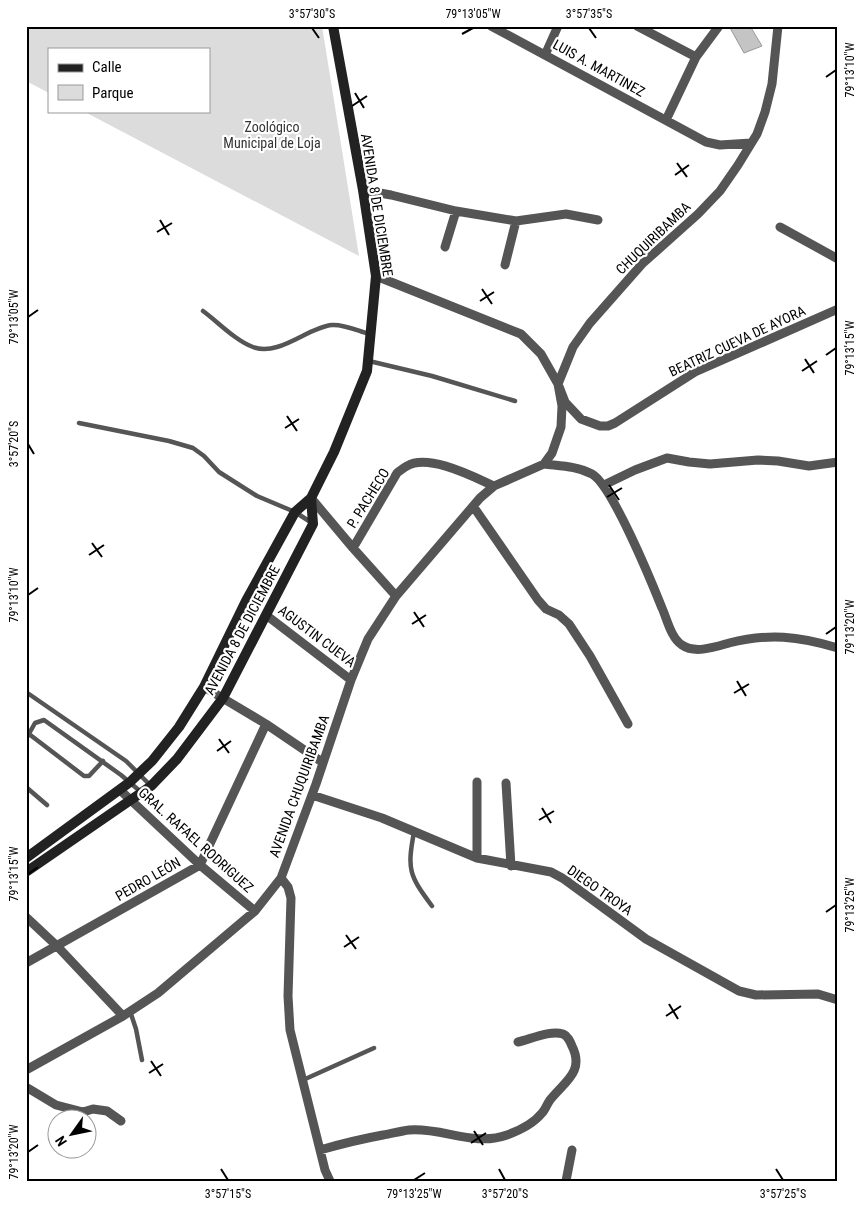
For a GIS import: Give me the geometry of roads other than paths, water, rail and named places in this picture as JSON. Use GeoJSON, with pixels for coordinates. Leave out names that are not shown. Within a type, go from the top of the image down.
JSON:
{"type":"FeatureCollection","features":[{"type":"Feature","properties":{"kind":"main road","name":"AVENIDA 8 DE DICIEMBRE"},"geometry":{"type":"LineString","coordinates":[[26,858],[130,782],[152,761],[179,727],[204,687],[246,601],[294,512],[311,498],[337,445],[367,371],[376,276],[363,190],[333,26]]}},
{"type":"Feature","properties":{"kind":"main road"},"geometry":{"type":"LineString","coordinates":[[311,498],[314,524]]}},
{"type":"Feature","properties":{"kind":"main road","name":"AVENIDA 8 DE DICIEMBRE"},"geometry":{"type":"LineString","coordinates":[[26,872],[142,793],[177,759],[223,698],[314,524]]}},
{"type":"Feature","properties":{"kind":"street","name":"LUIS A. MARTINEZ"},"geometry":{"type":"LineString","coordinates":[[491,26],[706,142],[720,145],[751,143]]}},
{"type":"Feature","properties":{"kind":"street"},"geometry":{"type":"LineString","coordinates":[[545,54],[558,26]]}},
{"type":"Feature","properties":{"kind":"street"},"geometry":{"type":"LineString","coordinates":[[637,26],[696,57]]}},
{"type":"Feature","properties":{"kind":"street"},"geometry":{"type":"LineString","coordinates":[[666,120],[696,57],[719,26]]}},
{"type":"Feature","properties":{"kind":"street","name":"CHUQUIRIBAMBA"},"geometry":{"type":"LineString","coordinates":[[558,384],[573,347],[590,323],[642,264],[698,214],[720,191],[751,143],[765,112],[772,84],[778,26]]}},
{"type":"Feature","properties":{"kind":"street"},"geometry":{"type":"LineString","coordinates":[[363,190],[456,211],[516,221],[566,214],[598,220]]}},
{"type":"Feature","properties":{"kind":"street"},"geometry":{"type":"LineString","coordinates":[[445,247],[456,211]]}},
{"type":"Feature","properties":{"kind":"street"},"geometry":{"type":"LineString","coordinates":[[505,265],[516,221]]}},
{"type":"Feature","properties":{"kind":"street"},"geometry":{"type":"LineString","coordinates":[[780,227],[838,259]]}},
{"type":"Feature","properties":{"kind":"street","name":"BEATRIZ CUEVA DE AYORA"},"geometry":{"type":"LineString","coordinates":[[376,276],[521,334],[541,354],[558,384],[565,402],[581,419],[600,426],[608,426],[695,372],[838,309]]}},
{"type":"Feature","properties":{"kind":"street"},"geometry":{"type":"LineString","coordinates":[[558,384],[562,406],[561,427],[552,453],[544,464],[569,467],[592,474],[604,485],[646,568],[673,634],[679,644],[690,650],[713,647],[749,638],[789,636],[813,640],[838,648]]}},
{"type":"Feature","properties":{"kind":"street"},"geometry":{"type":"LineString","coordinates":[[604,485],[635,470],[667,458],[710,464],[758,460],[809,466],[838,462]]}},
{"type":"Feature","properties":{"kind":"street","name":"P. PACHECO"},"geometry":{"type":"LineString","coordinates":[[353,548],[397,473],[408,465],[431,463],[471,476],[494,486]]}},
{"type":"Feature","properties":{"kind":"street","name":"AVENIDA CHUQUIRIBAMBA"},"geometry":{"type":"LineString","coordinates":[[26,1070],[126,1014],[158,993],[255,911],[281,878],[312,795],[351,680],[368,639],[396,596],[472,506],[494,486],[544,464]]}},
{"type":"Feature","properties":{"kind":"street"},"geometry":{"type":"LineString","coordinates":[[311,498],[396,596]]}},
{"type":"Feature","properties":{"kind":"street"},"geometry":{"type":"LineString","coordinates":[[472,506],[546,610],[559,615],[569,624],[590,656],[628,724]]}},
{"type":"Feature","properties":{"kind":"street","name":"AGUSTIN CUEVA"},"geometry":{"type":"LineString","coordinates":[[266,615],[351,680]]}},
{"type":"Feature","properties":{"kind":"street"},"geometry":{"type":"LineString","coordinates":[[204,687],[266,724],[322,762]]}},
{"type":"Feature","properties":{"kind":"street","name":"PEDRO LEÓN"},"geometry":{"type":"LineString","coordinates":[[26,964],[200,865],[266,724]]}},
{"type":"Feature","properties":{"kind":"street"},"geometry":{"type":"LineString","coordinates":[[477,782],[477,858]]}},
{"type":"Feature","properties":{"kind":"street"},"geometry":{"type":"LineString","coordinates":[[506,783],[511,866]]}},
{"type":"Feature","properties":{"kind":"street","name":"GRAL. RAFAEL RODRIGUEZ"},"geometry":{"type":"LineString","coordinates":[[120,790],[200,865],[255,911]]}},
{"type":"Feature","properties":{"kind":"street","name":"DIEGO TROYA"},"geometry":{"type":"LineString","coordinates":[[312,795],[414,830],[477,858],[511,866],[551,872],[564,879],[646,939],[739,991],[756,995],[818,994],[838,1000]]}},
{"type":"Feature","properties":{"kind":"street"},"geometry":{"type":"LineString","coordinates":[[281,878],[288,887],[291,898],[288,996],[290,1030],[325,1170],[330,1181]]}},
{"type":"Feature","properties":{"kind":"street"},"geometry":{"type":"LineString","coordinates":[[26,917],[126,1014]]}},
{"type":"Feature","properties":{"kind":"street"},"geometry":{"type":"LineString","coordinates":[[320,1150],[348,1142],[410,1130],[440,1132],[460,1137],[493,1139],[524,1127],[542,1114],[550,1100],[569,1081],[576,1067],[576,1054],[564,1034],[552,1033],[518,1042]]}},
{"type":"Feature","properties":{"kind":"street"},"geometry":{"type":"LineString","coordinates":[[26,1087],[56,1104],[83,1112],[93,1109],[107,1111],[121,1121]]}},
{"type":"Feature","properties":{"kind":"street"},"geometry":{"type":"LineString","coordinates":[[566,1181],[572,1150]]}},
{"type":"Feature","properties":{"kind":"lane"},"geometry":{"type":"LineString","coordinates":[[203,311],[239,339],[253,347],[274,347],[324,327],[334,325],[371,334]]}},
{"type":"Feature","properties":{"kind":"lane"},"geometry":{"type":"LineString","coordinates":[[368,361],[432,376],[515,401]]}},
{"type":"Feature","properties":{"kind":"lane"},"geometry":{"type":"LineString","coordinates":[[79,423],[170,441],[193,448],[204,456],[219,472],[257,496],[294,512],[314,524]]}},
{"type":"Feature","properties":{"kind":"lane"},"geometry":{"type":"LineString","coordinates":[[26,692],[126,761],[151,786]]}},
{"type":"Feature","properties":{"kind":"lane"},"geometry":{"type":"LineString","coordinates":[[103,761],[89,776],[84,776],[28,736],[35,723],[44,720],[103,761],[142,793]]}},
{"type":"Feature","properties":{"kind":"lane"},"geometry":{"type":"LineString","coordinates":[[26,787],[47,805]]}},
{"type":"Feature","properties":{"kind":"lane"},"geometry":{"type":"LineString","coordinates":[[414,830],[409,858],[412,872],[416,885],[432,906]]}},
{"type":"Feature","properties":{"kind":"lane"},"geometry":{"type":"LineString","coordinates":[[126,1014],[136,1029],[142,1060]]}},
{"type":"Feature","properties":{"kind":"lane"},"geometry":{"type":"LineString","coordinates":[[302,1081],[374,1048]]}},
{"type":"Feature","properties":{"kind":"park label","name":"Zoológico Municipal de Loja"},"geometry":{"type":"Point","coordinates":[272,136]}}]}
